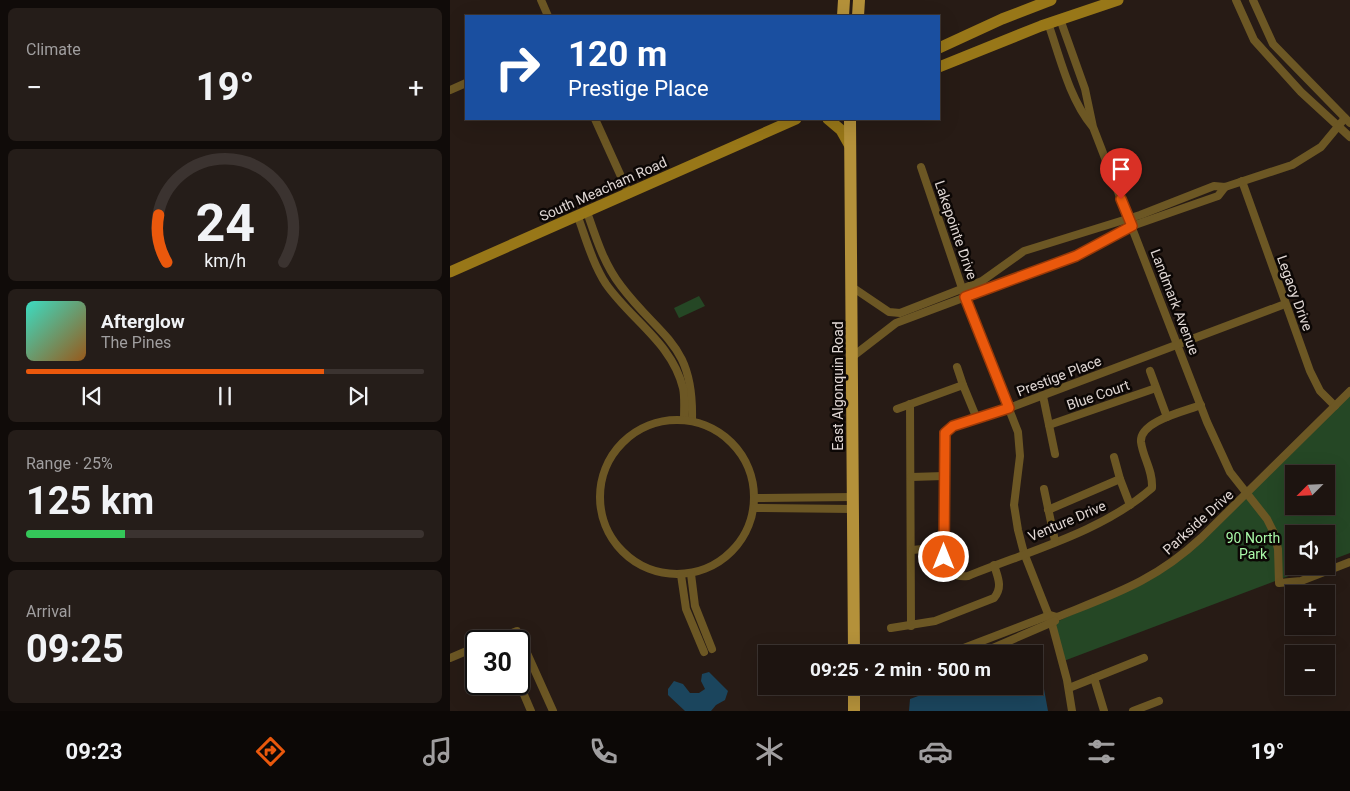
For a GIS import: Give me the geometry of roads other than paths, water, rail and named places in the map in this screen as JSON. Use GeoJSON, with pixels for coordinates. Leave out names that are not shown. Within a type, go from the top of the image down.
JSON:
{"type":"FeatureCollection","features":[{"type":"Feature","properties":{"kind":"main road"},"geometry":{"type":"LineString","coordinates":[[843,15],[844,0]]}},
{"type":"Feature","properties":{"kind":"main road"},"geometry":{"type":"LineString","coordinates":[[858,15],[859,0]]}},
{"type":"Feature","properties":{"kind":"main road"},"geometry":{"type":"LineString","coordinates":[[940,48],[1002,19],[1051,0]]}},
{"type":"Feature","properties":{"kind":"main road"},"geometry":{"type":"LineString","coordinates":[[940,67],[1048,23],[1118,0]]}},
{"type":"Feature","properties":{"kind":"main road","name":"South Meacham Road"},"geometry":{"type":"LineString","coordinates":[[450,272],[583,215],[794,120]]}},
{"type":"Feature","properties":{"kind":"main road"},"geometry":{"type":"LineString","coordinates":[[829,120],[841,130],[851,146]]}},
{"type":"Feature","properties":{"kind":"main road","name":"East Algonquin Road"},"geometry":{"type":"LineString","coordinates":[[850,120],[854,645]]}},
{"type":"Feature","properties":{"kind":"main road"},"geometry":{"type":"LineString","coordinates":[[854,695],[854,711]]}},
{"type":"Feature","properties":{"kind":"street"},"geometry":{"type":"LineString","coordinates":[[541,0],[548,15]]}},
{"type":"Feature","properties":{"kind":"street"},"geometry":{"type":"LineString","coordinates":[[1236,0],[1254,40],[1301,92],[1350,137]]}},
{"type":"Feature","properties":{"kind":"street"},"geometry":{"type":"LineString","coordinates":[[852,357],[896,323],[964,293],[1024,251],[1128,218],[1214,186],[1225,187],[1292,164],[1321,147],[1339,126],[1348,120],[1273,44],[1253,0]]}},
{"type":"Feature","properties":{"kind":"street","name":"Landmark Avenue"},"geometry":{"type":"LineString","coordinates":[[1060,19],[1085,89],[1093,127],[1201,405],[1230,472],[1267,519],[1274,533],[1278,548],[1279,583],[1301,581],[1350,562]]}},
{"type":"Feature","properties":{"kind":"street"},"geometry":{"type":"LineString","coordinates":[[1048,23],[1074,94],[1085,117],[1093,127]]}},
{"type":"Feature","properties":{"kind":"street"},"geometry":{"type":"LineString","coordinates":[[450,90],[465,83]]}},
{"type":"Feature","properties":{"kind":"street"},"geometry":{"type":"LineString","coordinates":[[595,120],[628,194]]}},
{"type":"Feature","properties":{"kind":"street","name":"Lakepointe Drive"},"geometry":{"type":"LineString","coordinates":[[921,168],[964,293],[1018,432],[1020,456],[1014,505],[1024,553],[1053,619],[1069,688],[1072,711]]}},
{"type":"Feature","properties":{"kind":"street","name":"Legacy Drive"},"geometry":{"type":"LineString","coordinates":[[1242,181],[1310,371],[1320,391],[1335,406]]}},
{"type":"Feature","properties":{"kind":"street"},"geometry":{"type":"LineString","coordinates":[[852,287],[889,312],[900,313],[1076,256],[1132,226],[1218,196],[1225,187]]}},
{"type":"Feature","properties":{"kind":"street"},"geometry":{"type":"LineString","coordinates":[[583,215],[597,268],[606,284],[662,345],[669,358],[683,389],[684,419]]}},
{"type":"Feature","properties":{"kind":"street"},"geometry":{"type":"LineString","coordinates":[[583,215],[612,273],[621,286],[671,340],[684,362],[691,382],[692,420]]}},
{"type":"Feature","properties":{"kind":"street","name":"Prestige Place"},"geometry":{"type":"LineString","coordinates":[[944,476],[944,439],[948,428],[1043,396],[1285,304]]}},
{"type":"Feature","properties":{"kind":"street"},"geometry":{"type":"LineString","coordinates":[[957,367],[977,419]]}},
{"type":"Feature","properties":{"kind":"street"},"geometry":{"type":"LineString","coordinates":[[1150,371],[1167,417]]}},
{"type":"Feature","properties":{"kind":"street"},"geometry":{"type":"LineString","coordinates":[[897,409],[963,385]]}},
{"type":"Feature","properties":{"kind":"street","name":"Blue Court"},"geometry":{"type":"LineString","coordinates":[[1049,425],[1156,388]]}},
{"type":"Feature","properties":{"kind":"street","name":"Parkside Drive"},"geometry":{"type":"LineString","coordinates":[[999,645],[1053,619],[1152,577],[1184,554],[1350,391]]}},
{"type":"Feature","properties":{"kind":"street"},"geometry":{"type":"LineString","coordinates":[[1043,396],[1055,454]]}},
{"type":"Feature","properties":{"kind":"street"},"geometry":{"type":"LineString","coordinates":[[910,404],[912,477],[911,626]]}},
{"type":"Feature","properties":{"kind":"street","name":"Venture Drive"},"geometry":{"type":"LineString","coordinates":[[944,544],[946,564],[956,576],[968,576],[1096,525],[1130,505],[1152,488],[1152,476],[1141,441],[1144,431],[1156,421],[1201,405]]}},
{"type":"Feature","properties":{"kind":"street"},"geometry":{"type":"LineString","coordinates":[[692,420],[717,430],[735,447],[749,470],[754,508],[745,534],[737,546],[717,564],[691,574],[659,573],[630,560],[606,529],[599,501],[603,474],[618,446],[634,433],[666,421],[692,420]]}},
{"type":"Feature","properties":{"kind":"street"},"geometry":{"type":"LineString","coordinates":[[1114,457],[1130,505]]}},
{"type":"Feature","properties":{"kind":"street"},"geometry":{"type":"LineString","coordinates":[[912,477],[944,476],[944,544],[933,548],[912,550]]}},
{"type":"Feature","properties":{"kind":"street"},"geometry":{"type":"LineString","coordinates":[[1048,510],[1120,479]]}},
{"type":"Feature","properties":{"kind":"street"},"geometry":{"type":"LineString","coordinates":[[1044,489],[1055,541]]}},
{"type":"Feature","properties":{"kind":"street"},"geometry":{"type":"LineString","coordinates":[[754,498],[853,503]]}},
{"type":"Feature","properties":{"kind":"street"},"geometry":{"type":"LineString","coordinates":[[754,508],[853,503]]}},
{"type":"Feature","properties":{"kind":"street"},"geometry":{"type":"LineString","coordinates":[[891,628],[935,621],[994,598],[999,593],[1000,584],[994,565]]}},
{"type":"Feature","properties":{"kind":"street"},"geometry":{"type":"LineString","coordinates":[[691,574],[695,606],[712,649]]}},
{"type":"Feature","properties":{"kind":"street"},"geometry":{"type":"LineString","coordinates":[[681,575],[686,609],[704,652]]}},
{"type":"Feature","properties":{"kind":"street","name":"Parkside Drive"},"geometry":{"type":"LineString","coordinates":[[975,645],[1053,619]]}},
{"type":"Feature","properties":{"kind":"street"},"geometry":{"type":"LineString","coordinates":[[450,658],[465,652]]}},
{"type":"Feature","properties":{"kind":"street"},"geometry":{"type":"LineString","coordinates":[[1069,688],[1144,658]]}},
{"type":"Feature","properties":{"kind":"street"},"geometry":{"type":"LineString","coordinates":[[530,660],[553,711]]}},
{"type":"Feature","properties":{"kind":"street"},"geometry":{"type":"LineString","coordinates":[[1094,678],[1104,711]]}},
{"type":"Feature","properties":{"kind":"street"},"geometry":{"type":"LineString","coordinates":[[524,695],[531,711]]}},
{"type":"Feature","properties":{"kind":"street"},"geometry":{"type":"LineString","coordinates":[[1133,711],[1159,701]]}},
{"type":"Feature","properties":{"kind":"water"},"geometry":{"type":"Polygon","coordinates":[[[709,672],[728,691],[725,700],[716,705],[711,711],[685,711],[668,695],[668,689],[674,681],[683,684],[690,693],[699,693],[705,689],[701,681],[702,674],[709,672]]]}},
{"type":"Feature","properties":{"kind":"water"},"geometry":{"type":"Polygon","coordinates":[[[1043,688],[1048,711],[909,711],[910,699],[921,695],[1043,695],[1043,688]]]}},
{"type":"Feature","properties":{"kind":"park label","name":"90 North Park"},"geometry":{"type":"Point","coordinates":[1253,546]}}]}
